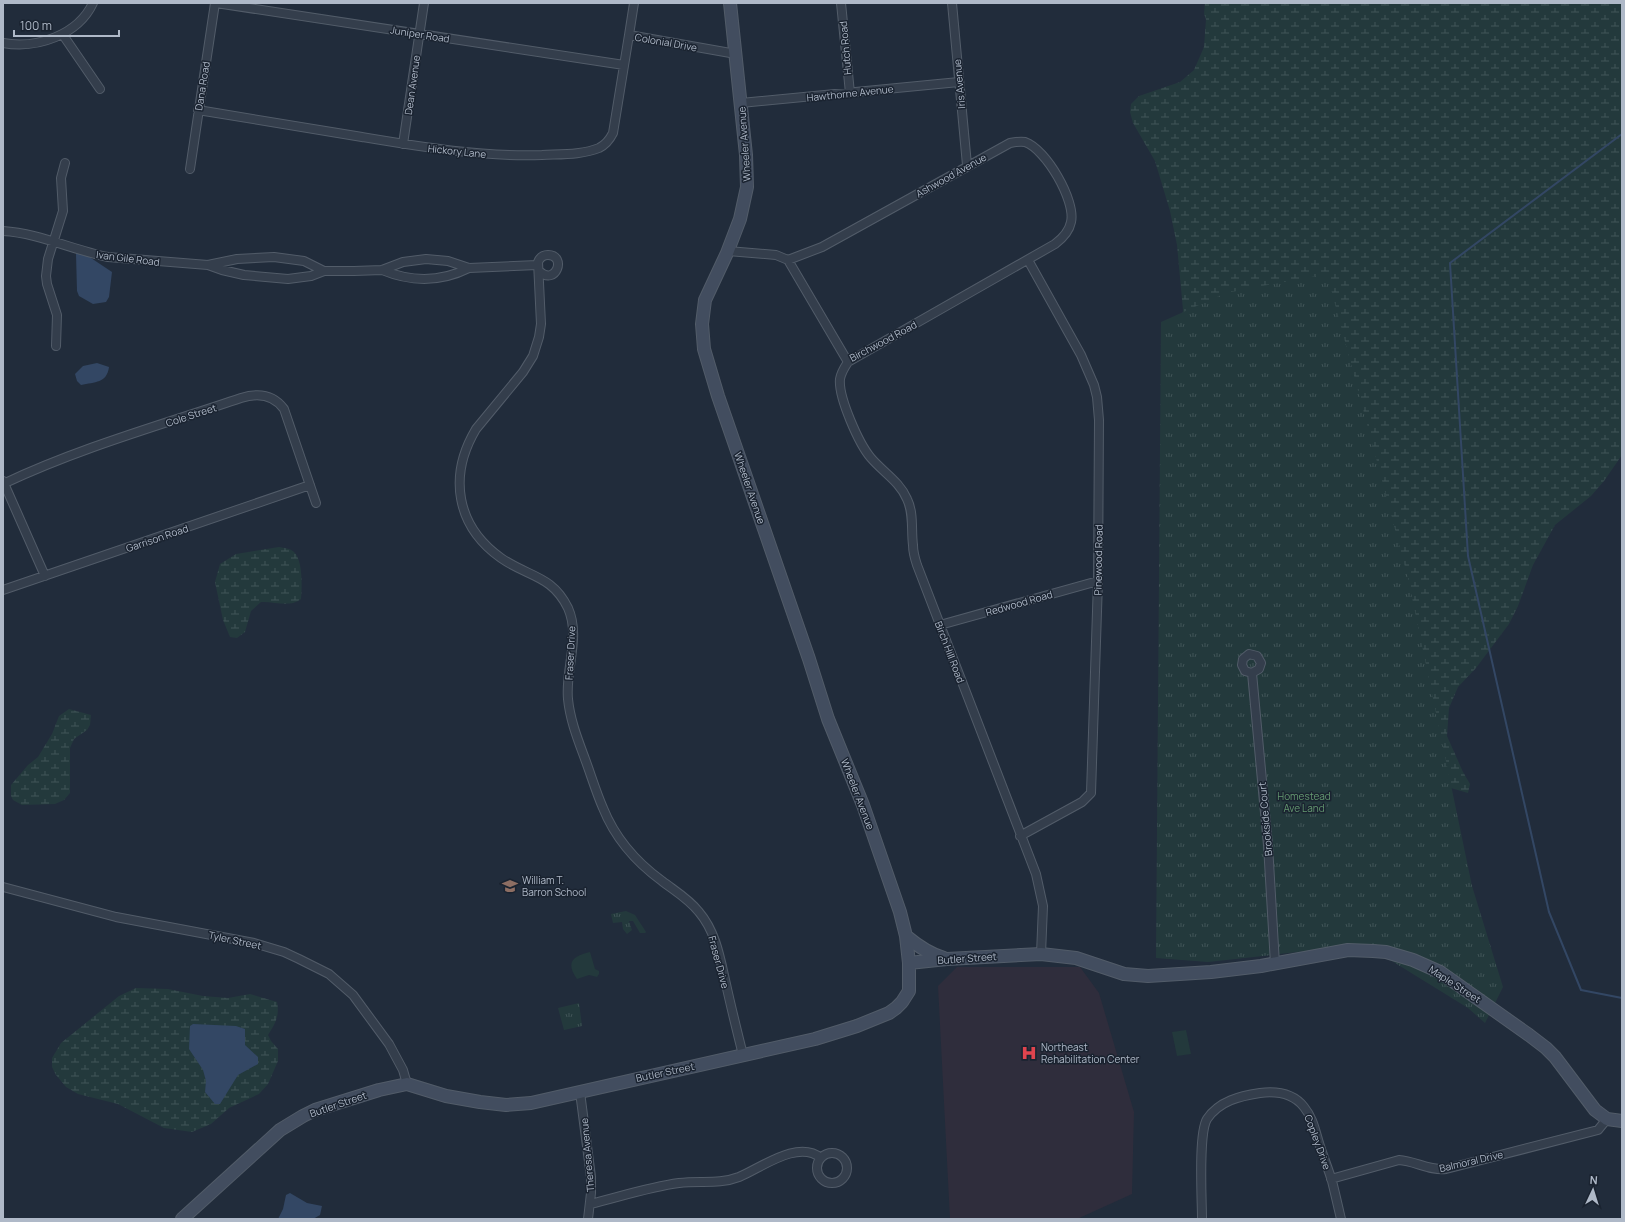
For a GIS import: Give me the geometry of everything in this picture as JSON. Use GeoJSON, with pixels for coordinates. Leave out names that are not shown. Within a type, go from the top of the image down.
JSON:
{"type":"FeatureCollection","features":[{"type":"Feature","properties":{"kind":"street"},"geometry":{"type":"LineString","coordinates":[[3,43],[32,43],[63,35],[83,19],[94,3]]}},
{"type":"Feature","properties":{"kind":"street","name":"Juniper Road"},"geometry":{"type":"LineString","coordinates":[[215,3],[624,65]]}},
{"type":"Feature","properties":{"kind":"street","name":"Dana Road"},"geometry":{"type":"LineString","coordinates":[[190,169],[215,3]]}},
{"type":"Feature","properties":{"kind":"street","name":"Dean Avenue"},"geometry":{"type":"LineString","coordinates":[[403,144],[424,3]]}},
{"type":"Feature","properties":{"kind":"street","name":"Colonial Drive"},"geometry":{"type":"LineString","coordinates":[[634,3],[629,35],[736,54]]}},
{"type":"Feature","properties":{"kind":"street","name":"Wheeler Avenue"},"geometry":{"type":"LineString","coordinates":[[730,3],[747,165],[747,187],[740,219],[728,251],[708,292],[703,308],[702,333],[706,357],[828,719],[863,805],[900,912],[906,936],[909,963]]}},
{"type":"Feature","properties":{"kind":"street","name":"Hutch Road"},"geometry":{"type":"LineString","coordinates":[[841,3],[850,93]]}},
{"type":"Feature","properties":{"kind":"street","name":"Iris Avenue"},"geometry":{"type":"LineString","coordinates":[[952,3],[967,165]]}},
{"type":"Feature","properties":{"kind":"street"},"geometry":{"type":"LineString","coordinates":[[63,35],[100,89]]}},
{"type":"Feature","properties":{"kind":"street","name":"Hickory Lane"},"geometry":{"type":"LineString","coordinates":[[198,110],[441,150],[496,155],[563,154],[594,150],[606,143],[613,133],[629,35]]}},
{"type":"Feature","properties":{"kind":"street","name":"Hawthorne Avenue"},"geometry":{"type":"LineString","coordinates":[[741,104],[959,82]]}},
{"type":"Feature","properties":{"kind":"street","name":"Ashwood Avenue"},"geometry":{"type":"LineString","coordinates":[[788,260],[831,242],[967,165],[1010,143],[1018,141],[1030,144],[1052,167],[1072,210],[1070,227]]}},
{"type":"Feature","properties":{"kind":"street"},"geometry":{"type":"LineString","coordinates":[[56,346],[57,315],[47,284],[46,276],[53,241],[63,211],[62,178],[65,163]]}},
{"type":"Feature","properties":{"kind":"street","name":"Birchwood Road"},"geometry":{"type":"LineString","coordinates":[[788,260],[848,362],[1055,244],[1064,236],[1070,227]]}},
{"type":"Feature","properties":{"kind":"street","name":"Ivan Gile Road"},"geometry":{"type":"LineString","coordinates":[[3,231],[20,232],[92,254],[108,257],[208,265],[237,274],[273,279],[303,278],[324,271],[382,270],[403,262],[426,259],[448,261],[469,268],[538,268]]}},
{"type":"Feature","properties":{"kind":"street"},"geometry":{"type":"LineString","coordinates":[[728,251],[776,255],[788,260]]}},
{"type":"Feature","properties":{"kind":"street","name":"Ivan Gile Road"},"geometry":{"type":"LineString","coordinates":[[208,265],[237,259],[274,258],[304,261],[324,271]]}},
{"type":"Feature","properties":{"kind":"street","name":"Pinewood Road"},"geometry":{"type":"LineString","coordinates":[[1020,836],[1082,802],[1091,793],[1093,779],[1098,581],[1099,432],[1097,397],[1088,370],[1081,355],[1028,260]]}},
{"type":"Feature","properties":{"kind":"street","name":"Ivan Gile Road"},"geometry":{"type":"LineString","coordinates":[[382,270],[404,277],[426,279],[448,276],[469,268]]}},
{"type":"Feature","properties":{"kind":"street","name":"Fraser Drive"},"geometry":{"type":"LineString","coordinates":[[538,268],[541,324],[537,345],[523,372],[482,421],[470,438],[461,469],[460,485],[462,502],[470,524],[486,546],[502,559],[547,582],[559,593],[566,604],[571,615],[573,632],[568,696],[569,704],[574,728],[602,806],[614,830],[626,848],[649,871],[690,903],[700,913],[710,928],[716,944],[743,1055]]}},
{"type":"Feature","properties":{"kind":"street","name":"Birch Hill Road"},"geometry":{"type":"LineString","coordinates":[[848,362],[840,379],[845,403],[855,430],[870,457],[899,486],[908,500],[912,516],[912,546],[915,556],[1020,836],[1036,874],[1042,898],[1043,923],[1041,954]]}},
{"type":"Feature","properties":{"kind":"street","name":"Cole Street"},"geometry":{"type":"LineString","coordinates":[[3,483],[97,446],[241,398],[261,395],[274,399],[280,403],[284,409],[316,503]]}},
{"type":"Feature","properties":{"kind":"street"},"geometry":{"type":"LineString","coordinates":[[3,483],[46,576]]}},
{"type":"Feature","properties":{"kind":"street","name":"Garrison Road"},"geometry":{"type":"LineString","coordinates":[[3,590],[310,485]]}},
{"type":"Feature","properties":{"kind":"street","name":"Redwood Road"},"geometry":{"type":"LineString","coordinates":[[940,625],[1098,581]]}},
{"type":"Feature","properties":{"kind":"street","name":"Brookside Court"},"geometry":{"type":"LineString","coordinates":[[1252,674],[1268,844],[1275,964]]}},
{"type":"Feature","properties":{"kind":"street","name":"Tyler Street"},"geometry":{"type":"LineString","coordinates":[[3,887],[116,917],[254,943],[299,958],[329,974],[352,995],[372,1018],[389,1044],[403,1070],[408,1084]]}},
{"type":"Feature","properties":{"kind":"street"},"geometry":{"type":"LineString","coordinates":[[906,936],[935,956],[947,959]]}},
{"type":"Feature","properties":{"kind":"street","name":"Maple Street"},"geometry":{"type":"LineString","coordinates":[[1148,976],[1211,972],[1275,964],[1337,952],[1361,950],[1400,956],[1426,965],[1440,972],[1546,1048],[1562,1066],[1589,1103],[1607,1118],[1622,1121]]}},
{"type":"Feature","properties":{"kind":"street","name":"Butler Street"},"geometry":{"type":"LineString","coordinates":[[182,1219],[267,1141],[290,1124],[316,1110],[379,1090],[408,1084],[446,1096],[506,1105],[531,1103],[835,1033],[889,1013],[902,1002],[909,991],[909,963],[947,959],[1041,954],[1076,958],[1124,974],[1148,976]]}},
{"type":"Feature","properties":{"kind":"street","name":"Theresa Avenue"},"geometry":{"type":"LineString","coordinates":[[580,1092],[591,1177],[588,1219]]}},
{"type":"Feature","properties":{"kind":"street","name":"Copley Drive"},"geometry":{"type":"LineString","coordinates":[[1202,1219],[1202,1149],[1204,1129],[1207,1120],[1220,1106],[1227,1102],[1240,1097],[1266,1092],[1283,1093],[1297,1100],[1312,1120],[1331,1179],[1341,1219]]}},
{"type":"Feature","properties":{"kind":"street","name":"Balmoral Drive"},"geometry":{"type":"LineString","coordinates":[[1331,1179],[1399,1160],[1409,1161],[1438,1170],[1446,1169],[1598,1130],[1607,1118]]}},
{"type":"Feature","properties":{"kind":"street"},"geometry":{"type":"LineString","coordinates":[[590,1204],[673,1184],[686,1182],[715,1183],[730,1180],[747,1174],[772,1160],[796,1152],[812,1152],[821,1158]]}},
{"type":"Feature","properties":{"kind":"shaded area","name":"Northeast Rehabilitation Center"},"geometry":{"type":"Polygon","coordinates":[[[957,967],[1080,967],[1099,993],[1134,1112],[1132,1194],[1077,1219],[950,1219],[938,986],[957,967]]]}},
{"type":"Feature","properties":{"kind":"green space"},"geometry":{"type":"Polygon","coordinates":[[[1205,3],[1622,3],[1622,455],[1604,481],[1591,496],[1555,525],[1533,565],[1518,606],[1509,624],[1476,668],[1458,687],[1449,708],[1447,736],[1470,784],[1468,793],[1444,786],[1179,368],[1183,310],[1177,245],[1170,211],[1155,161],[1133,123],[1130,112],[1131,104],[1139,96],[1180,82],[1194,70],[1204,47],[1206,19],[1204,14],[1205,3]]]}},
{"type":"Feature","properties":{"kind":"green space","name":"Homestead Ave Land"},"geometry":{"type":"Polygon","coordinates":[[[1327,274],[1408,578],[1472,886],[1503,987],[1485,1023],[1468,1008],[1387,958],[1325,949],[1208,962],[1156,958],[1161,322],[1226,293],[1327,274]]]}},
{"type":"Feature","properties":{"kind":"green space"},"geometry":{"type":"Polygon","coordinates":[[[279,547],[291,550],[297,556],[301,574],[301,599],[297,602],[287,604],[261,602],[251,611],[245,632],[237,638],[230,637],[223,620],[215,582],[220,564],[236,554],[279,547]]]}},
{"type":"Feature","properties":{"kind":"green space"},"geometry":{"type":"Polygon","coordinates":[[[69,709],[91,715],[90,725],[87,730],[74,739],[70,748],[70,793],[64,800],[55,804],[22,805],[13,800],[11,796],[11,785],[28,765],[38,757],[52,734],[59,716],[69,709]]]}},
{"type":"Feature","properties":{"kind":"green space"},"geometry":{"type":"Polygon","coordinates":[[[626,911],[635,915],[646,932],[645,933],[640,933],[633,921],[629,921],[632,930],[627,934],[623,929],[622,922],[613,923],[611,914],[626,911]]]}},
{"type":"Feature","properties":{"kind":"green space"},"geometry":{"type":"Polygon","coordinates":[[[590,952],[595,969],[599,971],[599,974],[597,977],[589,975],[577,979],[573,973],[571,964],[575,958],[590,952]]]}},
{"type":"Feature","properties":{"kind":"green space"},"geometry":{"type":"Polygon","coordinates":[[[136,988],[168,989],[203,996],[228,998],[250,994],[277,1002],[278,1012],[276,1020],[268,1035],[278,1049],[278,1061],[268,1084],[259,1094],[229,1108],[211,1124],[192,1132],[164,1128],[118,1104],[78,1094],[66,1087],[56,1075],[52,1067],[52,1058],[61,1043],[119,996],[136,988]]]}},
{"type":"Feature","properties":{"kind":"green space"},"geometry":{"type":"Polygon","coordinates":[[[579,1003],[582,1026],[564,1030],[558,1008],[579,1003]]]}},
{"type":"Feature","properties":{"kind":"green space"},"geometry":{"type":"Polygon","coordinates":[[[1186,1030],[1191,1054],[1177,1056],[1172,1032],[1186,1030]]]}},
{"type":"Feature","properties":{"kind":"water"},"geometry":{"type":"Polygon","coordinates":[[[79,253],[88,256],[112,272],[109,297],[106,302],[93,304],[79,296],[77,291],[76,254],[79,253]]]}},
{"type":"Feature","properties":{"kind":"water"},"geometry":{"type":"Polygon","coordinates":[[[97,363],[109,367],[106,376],[100,381],[81,385],[77,381],[75,374],[83,366],[97,363]]]}},
{"type":"Feature","properties":{"kind":"water"},"geometry":{"type":"Polygon","coordinates":[[[193,1024],[236,1026],[245,1029],[245,1045],[258,1057],[258,1064],[238,1075],[220,1104],[215,1104],[205,1092],[206,1081],[203,1070],[189,1049],[190,1026],[193,1024]]]}},
{"type":"Feature","properties":{"kind":"water"},"geometry":{"type":"Polygon","coordinates":[[[290,1193],[307,1203],[322,1206],[320,1215],[313,1219],[278,1219],[283,1209],[286,1195],[290,1193]]]}},
{"type":"Feature","properties":{"kind":"waterway"},"geometry":{"type":"LineString","coordinates":[[1622,134],[1450,263],[1468,556],[1549,912],[1581,990],[1622,998]]}},
{"type":"Feature","properties":{"kind":"place","name":"William T. Barron School"},"geometry":{"type":"Point","coordinates":[510,886]}},
{"type":"Feature","properties":{"kind":"place","name":"Northeast Rehabilitation Center"},"geometry":{"type":"Point","coordinates":[1029,1053]}}]}
